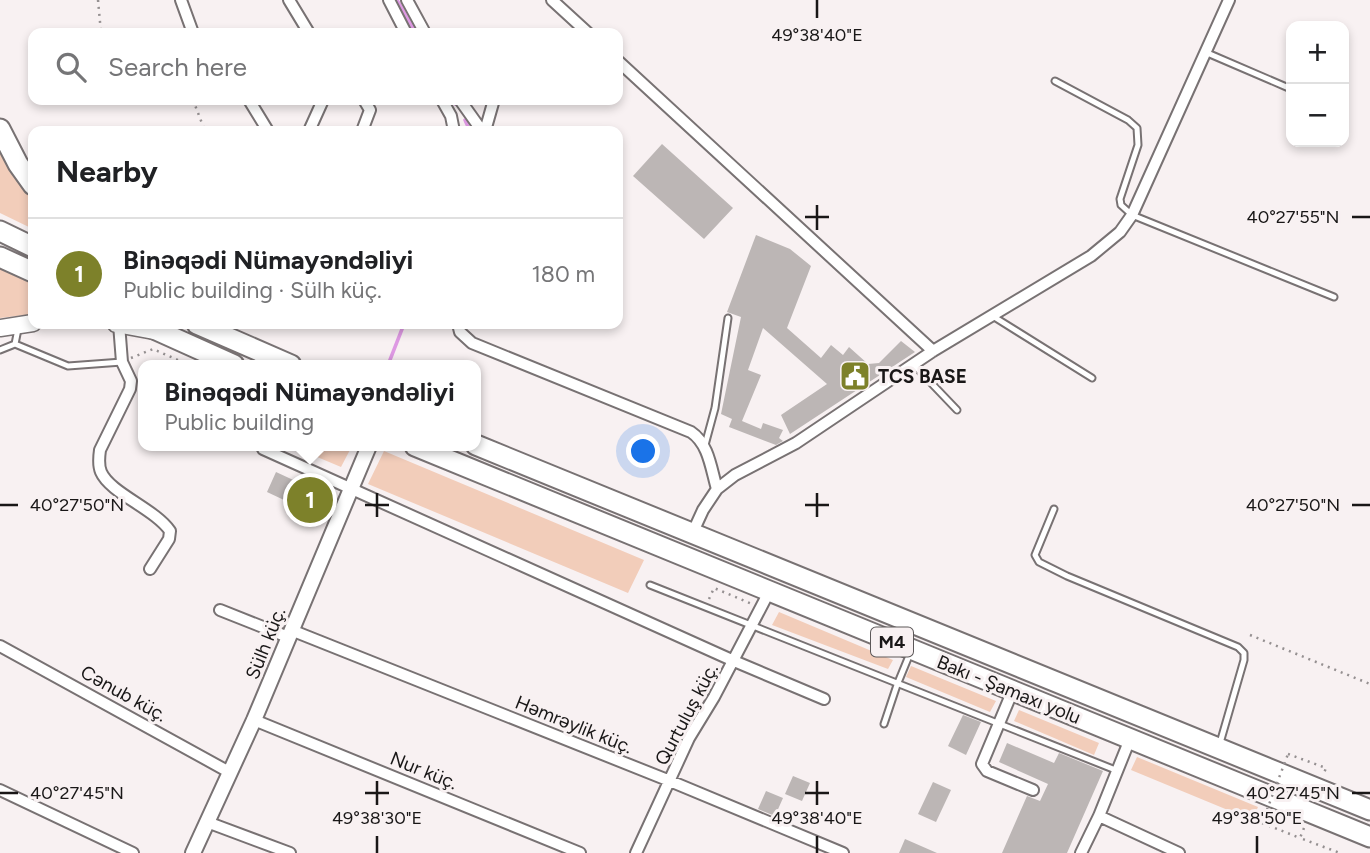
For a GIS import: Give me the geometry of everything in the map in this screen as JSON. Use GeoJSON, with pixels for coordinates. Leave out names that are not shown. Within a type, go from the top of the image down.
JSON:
{"type":"FeatureCollection","features":[{"type":"Feature","properties":{"kind":"highway"},"geometry":{"type":"LineString","coordinates":[[0,129],[28,179]]}},
{"type":"Feature","properties":{"kind":"highway"},"geometry":{"type":"LineString","coordinates":[[0,231],[28,245]]}},
{"type":"Feature","properties":{"kind":"highway"},"geometry":{"type":"LineString","coordinates":[[0,257],[28,270]]}},
{"type":"Feature","properties":{"kind":"highway"},"geometry":{"type":"LineString","coordinates":[[153,329],[223,360]]}},
{"type":"Feature","properties":{"kind":"highway"},"geometry":{"type":"LineString","coordinates":[[215,329],[280,360]]}},
{"type":"Feature","properties":{"kind":"highway","name":"Bakı - Şamaxı yolu"},"geometry":{"type":"LineString","coordinates":[[481,446],[1370,810]]}},
{"type":"Feature","properties":{"kind":"highway","name":"Bakı - Şamaxı yolu"},"geometry":{"type":"LineString","coordinates":[[426,451],[765,600],[912,650],[1370,837]]}},
{"type":"Feature","properties":{"kind":"main road"},"geometry":{"type":"LineString","coordinates":[[0,328],[26,324]]}},
{"type":"Feature","properties":{"kind":"street"},"geometry":{"type":"LineString","coordinates":[[181,0],[191,28]]}},
{"type":"Feature","properties":{"kind":"street"},"geometry":{"type":"LineString","coordinates":[[289,0],[306,28]]}},
{"type":"Feature","properties":{"kind":"street"},"geometry":{"type":"LineString","coordinates":[[389,0],[404,28]]}},
{"type":"Feature","properties":{"kind":"street"},"geometry":{"type":"LineString","coordinates":[[408,0],[422,28]]}},
{"type":"Feature","properties":{"kind":"street"},"geometry":{"type":"LineString","coordinates":[[552,0],[583,28]]}},
{"type":"Feature","properties":{"kind":"street"},"geometry":{"type":"LineString","coordinates":[[692,534],[703,510],[718,489],[735,475],[796,443],[933,351],[1091,257],[1108,244],[1132,215],[1229,0]]}},
{"type":"Feature","properties":{"kind":"street"},"geometry":{"type":"LineString","coordinates":[[623,66],[933,351]]}},
{"type":"Feature","properties":{"kind":"street"},"geometry":{"type":"LineString","coordinates":[[251,105],[265,126]]}},
{"type":"Feature","properties":{"kind":"street"},"geometry":{"type":"LineString","coordinates":[[311,126],[321,105]]}},
{"type":"Feature","properties":{"kind":"street"},"geometry":{"type":"LineString","coordinates":[[364,126],[370,110],[367,105]]}},
{"type":"Feature","properties":{"kind":"street"},"geometry":{"type":"LineString","coordinates":[[445,105],[453,126]]}},
{"type":"Feature","properties":{"kind":"street"},"geometry":{"type":"LineString","coordinates":[[451,116],[462,105]]}},
{"type":"Feature","properties":{"kind":"street"},"geometry":{"type":"LineString","coordinates":[[464,105],[479,126]]}},
{"type":"Feature","properties":{"kind":"street"},"geometry":{"type":"LineString","coordinates":[[485,126],[493,105]]}},
{"type":"Feature","properties":{"kind":"street"},"geometry":{"type":"LineString","coordinates":[[118,329],[122,362],[131,382],[100,450],[99,460],[101,474],[164,522],[170,531],[169,539],[150,569]]}},
{"type":"Feature","properties":{"kind":"street"},"geometry":{"type":"LineString","coordinates":[[459,329],[472,343],[691,432],[705,446],[718,489]]}},
{"type":"Feature","properties":{"kind":"street"},"geometry":{"type":"LineString","coordinates":[[268,451],[824,699]]}},
{"type":"Feature","properties":{"kind":"street","name":"Sülh küç."},"geometry":{"type":"LineString","coordinates":[[193,853],[254,720],[367,451]]}},
{"type":"Feature","properties":{"kind":"street","name":"Qurtuluş küç."},"geometry":{"type":"LineString","coordinates":[[636,853],[689,738],[734,661],[765,600]]}},
{"type":"Feature","properties":{"kind":"street","name":"Həmrəylik küç."},"geometry":{"type":"LineString","coordinates":[[220,611],[289,633],[670,781],[843,853]]}},
{"type":"Feature","properties":{"kind":"street","name":"Cənub küç."},"geometry":{"type":"LineString","coordinates":[[0,646],[231,773]]}},
{"type":"Feature","properties":{"kind":"street"},"geometry":{"type":"LineString","coordinates":[[1013,690],[982,764],[987,771],[1033,790]]}},
{"type":"Feature","properties":{"kind":"street","name":"Nur küç."},"geometry":{"type":"LineString","coordinates":[[254,720],[580,853]]}},
{"type":"Feature","properties":{"kind":"street"},"geometry":{"type":"LineString","coordinates":[[1081,853],[1130,739]]}},
{"type":"Feature","properties":{"kind":"street"},"geometry":{"type":"LineString","coordinates":[[0,790],[133,853]]}},
{"type":"Feature","properties":{"kind":"street"},"geometry":{"type":"LineString","coordinates":[[1099,816],[1180,853]]}},
{"type":"Feature","properties":{"kind":"street"},"geometry":{"type":"LineString","coordinates":[[207,822],[290,853]]}},
{"type":"Feature","properties":{"kind":"lane"},"geometry":{"type":"LineString","coordinates":[[1205,52],[1286,87]]}},
{"type":"Feature","properties":{"kind":"lane"},"geometry":{"type":"LineString","coordinates":[[1055,81],[1128,120],[1137,128],[1138,145],[1120,199],[1121,205],[1132,215],[1334,297]]}},
{"type":"Feature","properties":{"kind":"lane"},"geometry":{"type":"LineString","coordinates":[[991,315],[1093,378]]}},
{"type":"Feature","properties":{"kind":"lane"},"geometry":{"type":"LineString","coordinates":[[705,446],[715,408],[728,318]]}},
{"type":"Feature","properties":{"kind":"lane"},"geometry":{"type":"LineString","coordinates":[[0,350],[15,344],[26,324]]}},
{"type":"Feature","properties":{"kind":"lane"},"geometry":{"type":"LineString","coordinates":[[15,344],[68,366],[122,362]]}},
{"type":"Feature","properties":{"kind":"lane"},"geometry":{"type":"LineString","coordinates":[[914,366],[957,410]]}},
{"type":"Feature","properties":{"kind":"lane"},"geometry":{"type":"LineString","coordinates":[[1054,509],[1035,555],[1039,562],[1238,647],[1244,653],[1218,749]]}},
{"type":"Feature","properties":{"kind":"lane"},"geometry":{"type":"LineString","coordinates":[[650,585],[1118,771]]}},
{"type":"Feature","properties":{"kind":"lane"},"geometry":{"type":"LineString","coordinates":[[884,724],[912,650]]}},
{"type":"Feature","properties":{"kind":"path"},"geometry":{"type":"LineString","coordinates":[[98,0],[101,28]]}},
{"type":"Feature","properties":{"kind":"path"},"geometry":{"type":"LineString","coordinates":[[194,105],[203,126]]}},
{"type":"Feature","properties":{"kind":"path"},"geometry":{"type":"LineString","coordinates":[[122,362],[153,349],[178,360]]}},
{"type":"Feature","properties":{"kind":"path"},"geometry":{"type":"LineString","coordinates":[[706,607],[715,588],[765,600]]}},
{"type":"Feature","properties":{"kind":"path"},"geometry":{"type":"LineString","coordinates":[[1250,635],[1370,684]]}},
{"type":"Feature","properties":{"kind":"path"},"geometry":{"type":"LineString","coordinates":[[1326,768],[1288,754],[1262,823],[1340,853]]}},
{"type":"Feature","properties":{"kind":"path"},"geometry":{"type":"LineString","coordinates":[[1300,838],[1310,813]]}},
{"type":"Feature","properties":{"kind":"shaded area"},"geometry":{"type":"Polygon","coordinates":[[[0,141],[28,191],[28,227],[0,213],[0,141]]]}},
{"type":"Feature","properties":{"kind":"shaded area"},"geometry":{"type":"Polygon","coordinates":[[[0,269],[28,282],[28,315],[0,318],[0,269]]]}},
{"type":"Feature","properties":{"kind":"shaded area"},"geometry":{"type":"Polygon","coordinates":[[[303,451],[349,451],[341,467],[303,451]]]}},
{"type":"Feature","properties":{"kind":"shaded area"},"geometry":{"type":"Polygon","coordinates":[[[384,451],[644,560],[628,593],[368,484],[384,451]]]}},
{"type":"Feature","properties":{"kind":"shaded area"},"geometry":{"type":"Polygon","coordinates":[[[779,612],[893,660],[888,669],[772,625],[779,612]]]}},
{"type":"Feature","properties":{"kind":"shaded area"},"geometry":{"type":"Polygon","coordinates":[[[911,666],[996,701],[990,712],[906,677],[911,666]]]}},
{"type":"Feature","properties":{"kind":"shaded area"},"geometry":{"type":"Polygon","coordinates":[[[1019,710],[1099,743],[1094,755],[1014,721],[1019,710]]]}},
{"type":"Feature","properties":{"kind":"shaded area"},"geometry":{"type":"Polygon","coordinates":[[[1137,757],[1258,807],[1252,820],[1131,770],[1137,757]]]}},
{"type":"Feature","properties":{"kind":"building"},"geometry":{"type":"Polygon","coordinates":[[[662,144],[733,208],[704,239],[633,176],[662,144]]]}},
{"type":"Feature","properties":{"kind":"building"},"geometry":{"type":"Polygon","coordinates":[[[756,235],[790,249],[811,266],[787,328],[821,358],[831,345],[843,355],[849,347],[868,364],[879,363],[901,341],[915,352],[790,434],[781,415],[827,384],[763,328],[748,370],[761,375],[742,421],[761,429],[763,423],[783,430],[779,438],[783,441],[776,445],[729,427],[732,419],[721,414],[741,317],[727,312],[756,235]]]}},
{"type":"Feature","properties":{"kind":"building"},"geometry":{"type":"Polygon","coordinates":[[[276,472],[330,497],[320,517],[267,492],[276,472]]]}},
{"type":"Feature","properties":{"kind":"building"},"geometry":{"type":"Polygon","coordinates":[[[963,715],[981,722],[966,755],[948,746],[963,715]]]}},
{"type":"Feature","properties":{"kind":"building"},"geometry":{"type":"Polygon","coordinates":[[[1007,743],[1054,763],[1059,753],[1103,771],[1067,853],[1002,853],[1027,796],[1040,801],[1048,784],[999,762],[1007,743]]]}},
{"type":"Feature","properties":{"kind":"building"},"geometry":{"type":"Polygon","coordinates":[[[793,776],[810,783],[802,801],[785,794],[793,776]]]}},
{"type":"Feature","properties":{"kind":"building"},"geometry":{"type":"Polygon","coordinates":[[[933,782],[951,790],[936,822],[918,814],[933,782]]]}},
{"type":"Feature","properties":{"kind":"building"},"geometry":{"type":"Polygon","coordinates":[[[766,791],[783,798],[775,816],[758,809],[766,791]]]}},
{"type":"Feature","properties":{"kind":"building"},"geometry":{"type":"Polygon","coordinates":[[[905,839],[937,853],[899,853],[905,839]]]}},
{"type":"Feature","properties":{"kind":"waterway"},"geometry":{"type":"LineString","coordinates":[[397,0],[413,28]]}},
{"type":"Feature","properties":{"kind":"waterway"},"geometry":{"type":"LineString","coordinates":[[465,120],[468,126]]}},
{"type":"Feature","properties":{"kind":"waterway"},"geometry":{"type":"LineString","coordinates":[[390,360],[402,329]]}},
{"type":"Feature","properties":{"kind":"place","name":"TCS BASE"},"geometry":{"type":"Point","coordinates":[855,376]}},
{"type":"Feature","properties":{"kind":"place","name":"Binəqədi Nümayəndəliyi"},"geometry":{"type":"Point","coordinates":[310,500]}}]}
